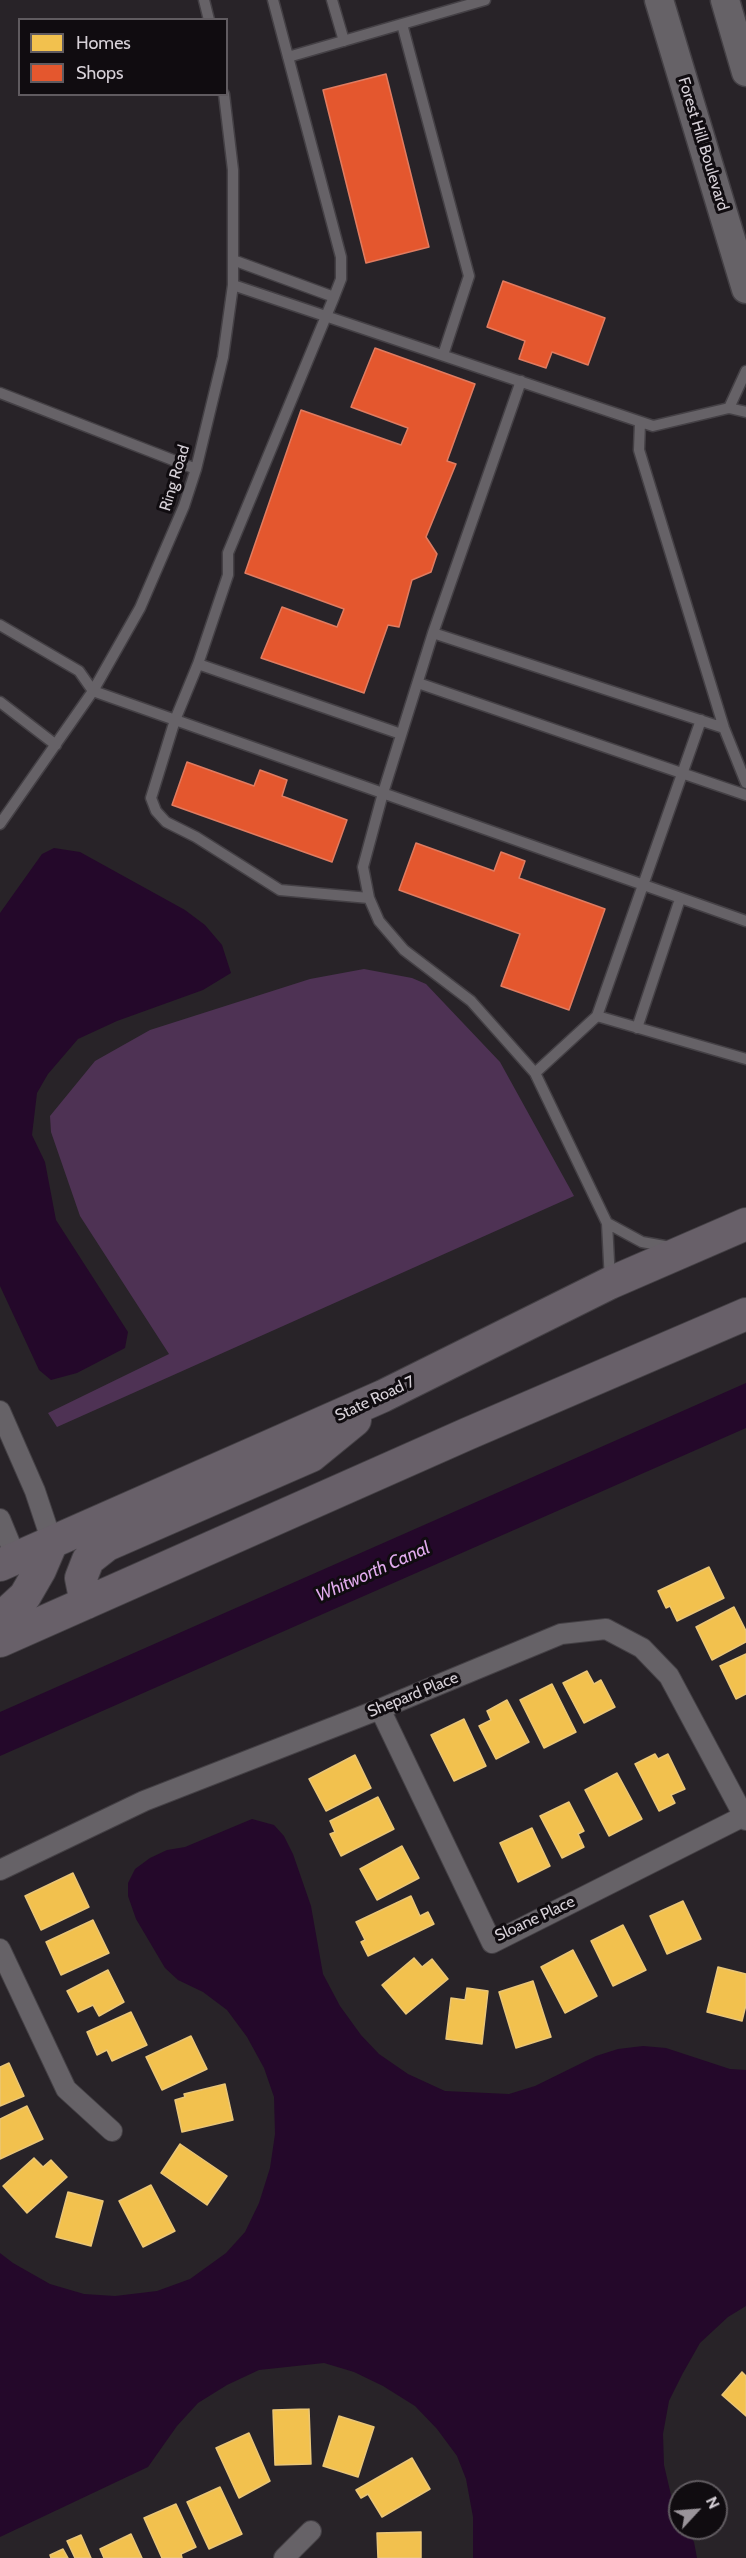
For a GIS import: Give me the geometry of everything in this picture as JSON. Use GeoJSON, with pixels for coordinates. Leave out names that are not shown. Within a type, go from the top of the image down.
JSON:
{"type":"FeatureCollection","features":[{"type":"Feature","properties":{"kind":"main road","name":"Forest Hill Boulevard"},"geometry":{"type":"LineString","coordinates":[[659,0],[746,289]]}},
{"type":"Feature","properties":{"kind":"main road"},"geometry":{"type":"LineString","coordinates":[[724,0],[746,72]]}},
{"type":"Feature","properties":{"kind":"main road","name":"State Road 7"},"geometry":{"type":"LineString","coordinates":[[8,1561],[384,1396],[610,1283],[746,1224]]}},
{"type":"Feature","properties":{"kind":"main road"},"geometry":{"type":"LineString","coordinates":[[0,1641],[467,1434],[746,1314]]}},
{"type":"Feature","properties":{"kind":"main road"},"geometry":{"type":"LineString","coordinates":[[86,1603],[81,1578],[88,1560],[107,1545],[311,1456],[384,1396]]}},
{"type":"Feature","properties":{"kind":"main road"},"geometry":{"type":"LineString","coordinates":[[0,1619],[25,1596],[52,1542]]}},
{"type":"Feature","properties":{"kind":"street"},"geometry":{"type":"LineString","coordinates":[[0,1411],[35,1491],[52,1542]]}},
{"type":"Feature","properties":{"kind":"street"},"geometry":{"type":"LineString","coordinates":[[0,1519],[8,1561]]}},
{"type":"Feature","properties":{"kind":"street","name":"Shepard Place"},"geometry":{"type":"LineString","coordinates":[[0,1870],[144,1801],[380,1709],[561,1634],[606,1629],[642,1648],[669,1676],[745,1818]]}},
{"type":"Feature","properties":{"kind":"street","name":"Sloane Place"},"geometry":{"type":"LineString","coordinates":[[380,1709],[492,1943],[745,1818]]}},
{"type":"Feature","properties":{"kind":"street"},"geometry":{"type":"LineString","coordinates":[[0,1949],[66,2089],[112,2131]]}},
{"type":"Feature","properties":{"kind":"street"},"geometry":{"type":"LineString","coordinates":[[284,2558],[311,2531]]}},
{"type":"Feature","properties":{"kind":"lane"},"geometry":{"type":"LineString","coordinates":[[204,0],[208,18]]}},
{"type":"Feature","properties":{"kind":"lane"},"geometry":{"type":"LineString","coordinates":[[273,0],[341,257],[341,279],[228,553],[228,575],[198,664],[175,720],[151,798],[156,811],[166,822],[196,837],[280,890],[369,898]]}},
{"type":"Feature","properties":{"kind":"lane"},"geometry":{"type":"LineString","coordinates":[[333,0],[344,41]]}},
{"type":"Feature","properties":{"kind":"lane"},"geometry":{"type":"LineString","coordinates":[[288,57],[485,0]]}},
{"type":"Feature","properties":{"kind":"lane"},"geometry":{"type":"LineString","coordinates":[[402,24],[469,276],[443,355]]}},
{"type":"Feature","properties":{"kind":"lane","name":"Ring Road"},"geometry":{"type":"LineString","coordinates":[[0,824],[93,691],[140,608],[184,507],[196,469],[223,357],[233,285],[233,170],[224,96]]}},
{"type":"Feature","properties":{"kind":"lane"},"geometry":{"type":"LineString","coordinates":[[233,260],[334,297]]}},
{"type":"Feature","properties":{"kind":"lane"},"geometry":{"type":"LineString","coordinates":[[233,285],[653,426],[729,408],[746,412]]}},
{"type":"Feature","properties":{"kind":"lane"},"geometry":{"type":"LineString","coordinates":[[729,408],[746,371]]}},
{"type":"Feature","properties":{"kind":"lane"},"geometry":{"type":"LineString","coordinates":[[521,381],[433,633],[382,793],[363,867],[369,898],[379,921],[404,950],[471,1001],[535,1073],[606,1223],[610,1283]]}},
{"type":"Feature","properties":{"kind":"lane"},"geometry":{"type":"LineString","coordinates":[[0,393],[196,469]]}},
{"type":"Feature","properties":{"kind":"lane"},"geometry":{"type":"LineString","coordinates":[[640,422],[639,450],[724,728],[746,783]]}},
{"type":"Feature","properties":{"kind":"lane"},"geometry":{"type":"LineString","coordinates":[[0,625],[79,671],[93,691],[746,921]]}},
{"type":"Feature","properties":{"kind":"lane"},"geometry":{"type":"LineString","coordinates":[[433,633],[724,728]]}},
{"type":"Feature","properties":{"kind":"lane"},"geometry":{"type":"LineString","coordinates":[[198,664],[401,734]]}},
{"type":"Feature","properties":{"kind":"lane"},"geometry":{"type":"LineString","coordinates":[[418,683],[746,795]]}},
{"type":"Feature","properties":{"kind":"lane"},"geometry":{"type":"LineString","coordinates":[[0,702],[56,745]]}},
{"type":"Feature","properties":{"kind":"lane"},"geometry":{"type":"LineString","coordinates":[[535,1073],[597,1017],[701,720]]}},
{"type":"Feature","properties":{"kind":"lane"},"geometry":{"type":"LineString","coordinates":[[637,1028],[680,899]]}},
{"type":"Feature","properties":{"kind":"lane"},"geometry":{"type":"LineString","coordinates":[[597,1017],[746,1059]]}},
{"type":"Feature","properties":{"kind":"lane"},"geometry":{"type":"LineString","coordinates":[[606,1223],[642,1242],[659,1246],[692,1247]]}},
{"type":"Feature","properties":{"kind":"shaded area"},"geometry":{"type":"Polygon","coordinates":[[[364,969],[412,978],[426,984],[500,1062],[574,1196],[57,1427],[48,1413],[169,1354],[80,1216],[51,1132],[50,1116],[95,1061],[150,1030],[310,979],[364,969]]]}},
{"type":"Feature","properties":{"kind":"water"},"geometry":{"type":"Polygon","coordinates":[[[54,848],[80,852],[185,910],[205,925],[222,945],[231,973],[203,990],[117,1021],[78,1039],[48,1074],[37,1093],[32,1135],[45,1162],[56,1220],[128,1332],[125,1348],[77,1373],[51,1380],[39,1370],[0,1286],[0,913],[42,854],[54,848]]]}},
{"type":"Feature","properties":{"kind":"water","name":"Whitworth Canal"},"geometry":{"type":"Polygon","coordinates":[[[746,1383],[746,1428],[0,1756],[0,1712],[746,1383]]]}},
{"type":"Feature","properties":{"kind":"water"},"geometry":{"type":"Polygon","coordinates":[[[252,1819],[274,1825],[284,1836],[293,1854],[311,1906],[323,1974],[340,2006],[361,2035],[379,2054],[408,2074],[445,2091],[509,2094],[535,2086],[596,2056],[618,2049],[643,2046],[666,2048],[730,2069],[746,2070],[746,2306],[728,2317],[700,2343],[669,2401],[663,2434],[664,2465],[668,2482],[668,2540],[693,2540],[697,2558],[473,2558],[473,2517],[466,2479],[457,2456],[437,2429],[415,2406],[383,2386],[354,2372],[324,2363],[259,2370],[227,2385],[198,2403],[177,2426],[148,2467],[0,2537],[0,2253],[50,2284],[84,2294],[115,2296],[157,2291],[190,2279],[226,2253],[245,2232],[259,2203],[270,2168],[275,2134],[274,2097],[264,2068],[247,2037],[227,2010],[203,1992],[178,1980],[165,1968],[136,1919],[128,1896],[128,1883],[135,1869],[150,1858],[167,1850],[185,1847],[252,1819]]]}},
{"type":"Feature","properties":{"kind":"building: Homes"},"geometry":{"type":"Polygon","coordinates":[[[709,1567],[724,1598],[677,1621],[670,1606],[666,1608],[658,1591],[709,1567]]]}},
{"type":"Feature","properties":{"kind":"building: Homes"},"geometry":{"type":"Polygon","coordinates":[[[734,1607],[746,1631],[746,1642],[712,1660],[696,1627],[734,1607]]]}},
{"type":"Feature","properties":{"kind":"building: Homes"},"geometry":{"type":"Polygon","coordinates":[[[746,1654],[746,1694],[736,1699],[720,1666],[746,1654]]]}},
{"type":"Feature","properties":{"kind":"building: Homes"},"geometry":{"type":"Polygon","coordinates":[[[587,1671],[594,1684],[601,1680],[615,1707],[584,1723],[563,1683],[587,1671]]]}},
{"type":"Feature","properties":{"kind":"building: Homes"},"geometry":{"type":"Polygon","coordinates":[[[552,1684],[576,1732],[544,1748],[520,1700],[552,1684]]]}},
{"type":"Feature","properties":{"kind":"building: Homes"},"geometry":{"type":"Polygon","coordinates":[[[507,1700],[529,1742],[496,1759],[479,1726],[491,1720],[487,1711],[507,1700]]]}},
{"type":"Feature","properties":{"kind":"building: Homes"},"geometry":{"type":"Polygon","coordinates":[[[464,1719],[486,1766],[454,1781],[431,1735],[464,1719]]]}},
{"type":"Feature","properties":{"kind":"building: Homes"},"geometry":{"type":"Polygon","coordinates":[[[655,1754],[658,1759],[668,1754],[685,1789],[671,1795],[675,1803],[659,1811],[635,1764],[655,1754]]]}},
{"type":"Feature","properties":{"kind":"building: Homes"},"geometry":{"type":"Polygon","coordinates":[[[355,1755],[371,1788],[326,1811],[309,1779],[355,1755]]]}},
{"type":"Feature","properties":{"kind":"building: Homes"},"geometry":{"type":"Polygon","coordinates":[[[617,1773],[642,1819],[609,1836],[585,1790],[617,1773]]]}},
{"type":"Feature","properties":{"kind":"building: Homes"},"geometry":{"type":"Polygon","coordinates":[[[378,1797],[394,1829],[341,1856],[330,1834],[335,1832],[330,1821],[378,1797]]]}},
{"type":"Feature","properties":{"kind":"building: Homes"},"geometry":{"type":"Polygon","coordinates":[[[569,1802],[584,1831],[578,1834],[584,1847],[562,1858],[540,1816],[569,1802]]]}},
{"type":"Feature","properties":{"kind":"building: Homes"},"geometry":{"type":"Polygon","coordinates":[[[532,1828],[550,1866],[518,1882],[500,1843],[532,1828]]]}},
{"type":"Feature","properties":{"kind":"building: Homes"},"geometry":{"type":"Polygon","coordinates":[[[402,1846],[419,1878],[377,1900],[360,1869],[402,1846]]]}},
{"type":"Feature","properties":{"kind":"building: Homes"},"geometry":{"type":"Polygon","coordinates":[[[73,1873],[89,1907],[41,1930],[25,1896],[73,1873]]]}},
{"type":"Feature","properties":{"kind":"building: Homes"},"geometry":{"type":"Polygon","coordinates":[[[411,1896],[420,1916],[428,1912],[434,1924],[368,1956],[361,1942],[365,1940],[356,1922],[411,1896]]]}},
{"type":"Feature","properties":{"kind":"building: Homes"},"geometry":{"type":"Polygon","coordinates":[[[683,1901],[701,1939],[667,1954],[650,1916],[683,1901]]]}},
{"type":"Feature","properties":{"kind":"building: Homes"},"geometry":{"type":"Polygon","coordinates":[[[93,1920],[109,1953],[61,1975],[46,1942],[93,1920]]]}},
{"type":"Feature","properties":{"kind":"building: Homes"},"geometry":{"type":"Polygon","coordinates":[[[623,1925],[646,1970],[613,1986],[591,1941],[623,1925]]]}},
{"type":"Feature","properties":{"kind":"building: Homes"},"geometry":{"type":"Polygon","coordinates":[[[573,1950],[597,1996],[565,2013],[541,1967],[573,1950]]]}},
{"type":"Feature","properties":{"kind":"building: Homes"},"geometry":{"type":"Polygon","coordinates":[[[414,1958],[422,1967],[432,1959],[448,1979],[406,2014],[382,1985],[414,1958]]]}},
{"type":"Feature","properties":{"kind":"building: Homes"},"geometry":{"type":"Polygon","coordinates":[[[718,1967],[746,1974],[746,2005],[742,2021],[707,2012],[718,1967]]]}},
{"type":"Feature","properties":{"kind":"building: Homes"},"geometry":{"type":"Polygon","coordinates":[[[108,1970],[124,2002],[99,2016],[93,2005],[78,2012],[67,1991],[108,1970]]]}},
{"type":"Feature","properties":{"kind":"building: Homes"},"geometry":{"type":"Polygon","coordinates":[[[533,1981],[551,2037],[516,2048],[499,1992],[533,1981]]]}},
{"type":"Feature","properties":{"kind":"building: Homes"},"geometry":{"type":"Polygon","coordinates":[[[467,1988],[488,1991],[482,2044],[446,2039],[451,1998],[465,2000],[467,1988]]]}},
{"type":"Feature","properties":{"kind":"building: Homes"},"geometry":{"type":"Polygon","coordinates":[[[131,2012],[147,2045],[112,2061],[107,2050],[97,2055],[87,2032],[131,2012]]]}},
{"type":"Feature","properties":{"kind":"building: Homes"},"geometry":{"type":"Polygon","coordinates":[[[191,2036],[207,2069],[162,2090],[146,2057],[191,2036]]]}},
{"type":"Feature","properties":{"kind":"building: Homes"},"geometry":{"type":"Polygon","coordinates":[[[9,2063],[24,2096],[0,2106],[0,2067],[9,2063]]]}},
{"type":"Feature","properties":{"kind":"building: Homes"},"geometry":{"type":"Polygon","coordinates":[[[225,2084],[233,2120],[182,2132],[175,2100],[185,2097],[184,2094],[225,2084]]]}},
{"type":"Feature","properties":{"kind":"building: Homes"},"geometry":{"type":"Polygon","coordinates":[[[27,2106],[43,2139],[0,2159],[0,2119],[27,2106]]]}},
{"type":"Feature","properties":{"kind":"building: Homes"},"geometry":{"type":"Polygon","coordinates":[[[180,2144],[227,2176],[207,2205],[161,2173],[180,2144]]]}},
{"type":"Feature","properties":{"kind":"building: Homes"},"geometry":{"type":"Polygon","coordinates":[[[34,2158],[43,2167],[51,2160],[67,2177],[27,2213],[3,2186],[34,2158]]]}},
{"type":"Feature","properties":{"kind":"building: Homes"},"geometry":{"type":"Polygon","coordinates":[[[151,2185],[175,2231],[143,2247],[119,2201],[151,2185]]]}},
{"type":"Feature","properties":{"kind":"building: Homes"},"geometry":{"type":"Polygon","coordinates":[[[68,2192],[103,2201],[91,2246],[56,2237],[68,2192]]]}},
{"type":"Feature","properties":{"kind":"building: Homes"},"geometry":{"type":"Polygon","coordinates":[[[742,2372],[746,2376],[746,2416],[722,2395],[742,2372]]]}},
{"type":"Feature","properties":{"kind":"building: Homes"},"geometry":{"type":"Polygon","coordinates":[[[309,2409],[311,2464],[275,2465],[273,2410],[309,2409]]]}},
{"type":"Feature","properties":{"kind":"building: Homes"},"geometry":{"type":"Polygon","coordinates":[[[339,2416],[374,2427],[358,2477],[323,2466],[339,2416]]]}},
{"type":"Feature","properties":{"kind":"building: Homes"},"geometry":{"type":"Polygon","coordinates":[[[249,2433],[270,2481],[239,2498],[216,2448],[249,2433]]]}},
{"type":"Feature","properties":{"kind":"building: Homes"},"geometry":{"type":"Polygon","coordinates":[[[412,2458],[430,2489],[382,2517],[368,2494],[361,2498],[356,2490],[412,2458]]]}},
{"type":"Feature","properties":{"kind":"building: Homes"},"geometry":{"type":"Polygon","coordinates":[[[220,2487],[242,2534],[209,2549],[187,2502],[220,2487]]]}},
{"type":"Feature","properties":{"kind":"building: Homes"},"geometry":{"type":"Polygon","coordinates":[[[176,2504],[196,2547],[181,2554],[182,2558],[162,2558],[144,2518],[176,2504]]]}},
{"type":"Feature","properties":{"kind":"building: Homes"},"geometry":{"type":"Polygon","coordinates":[[[421,2532],[421,2558],[378,2558],[377,2533],[421,2532]]]}},
{"type":"Feature","properties":{"kind":"building: Homes"},"geometry":{"type":"Polygon","coordinates":[[[131,2534],[142,2558],[104,2558],[100,2549],[131,2534]]]}},
{"type":"Feature","properties":{"kind":"building: Homes"},"geometry":{"type":"Polygon","coordinates":[[[81,2535],[91,2558],[75,2558],[67,2541],[81,2535]]]}},
{"type":"Feature","properties":{"kind":"building: Homes"},"geometry":{"type":"Polygon","coordinates":[[[63,2549],[68,2558],[51,2558],[50,2555],[63,2549]]]}},
{"type":"Feature","properties":{"kind":"building: Shops"},"geometry":{"type":"Polygon","coordinates":[[[386,74],[429,247],[366,263],[323,90],[386,74]]]}},
{"type":"Feature","properties":{"kind":"building: Shops"},"geometry":{"type":"Polygon","coordinates":[[[503,281],[605,318],[588,365],[552,352],[546,368],[519,359],[525,341],[487,327],[503,281]]]}},
{"type":"Feature","properties":{"kind":"building: Shops"},"geometry":{"type":"Polygon","coordinates":[[[375,348],[475,384],[447,461],[456,464],[426,537],[437,554],[431,572],[412,580],[399,627],[388,625],[364,693],[261,658],[282,607],[337,627],[344,609],[245,573],[301,410],[401,445],[408,428],[351,407],[375,348]]]}},
{"type":"Feature","properties":{"kind":"building: Shops"},"geometry":{"type":"Polygon","coordinates":[[[187,762],[254,786],[260,770],[287,780],[282,796],[347,820],[332,862],[172,805],[187,762]]]}},
{"type":"Feature","properties":{"kind":"building: Shops"},"geometry":{"type":"Polygon","coordinates":[[[416,843],[494,871],[501,852],[525,861],[519,878],[605,909],[569,1010],[501,986],[520,934],[399,890],[416,843]]]}}]}
